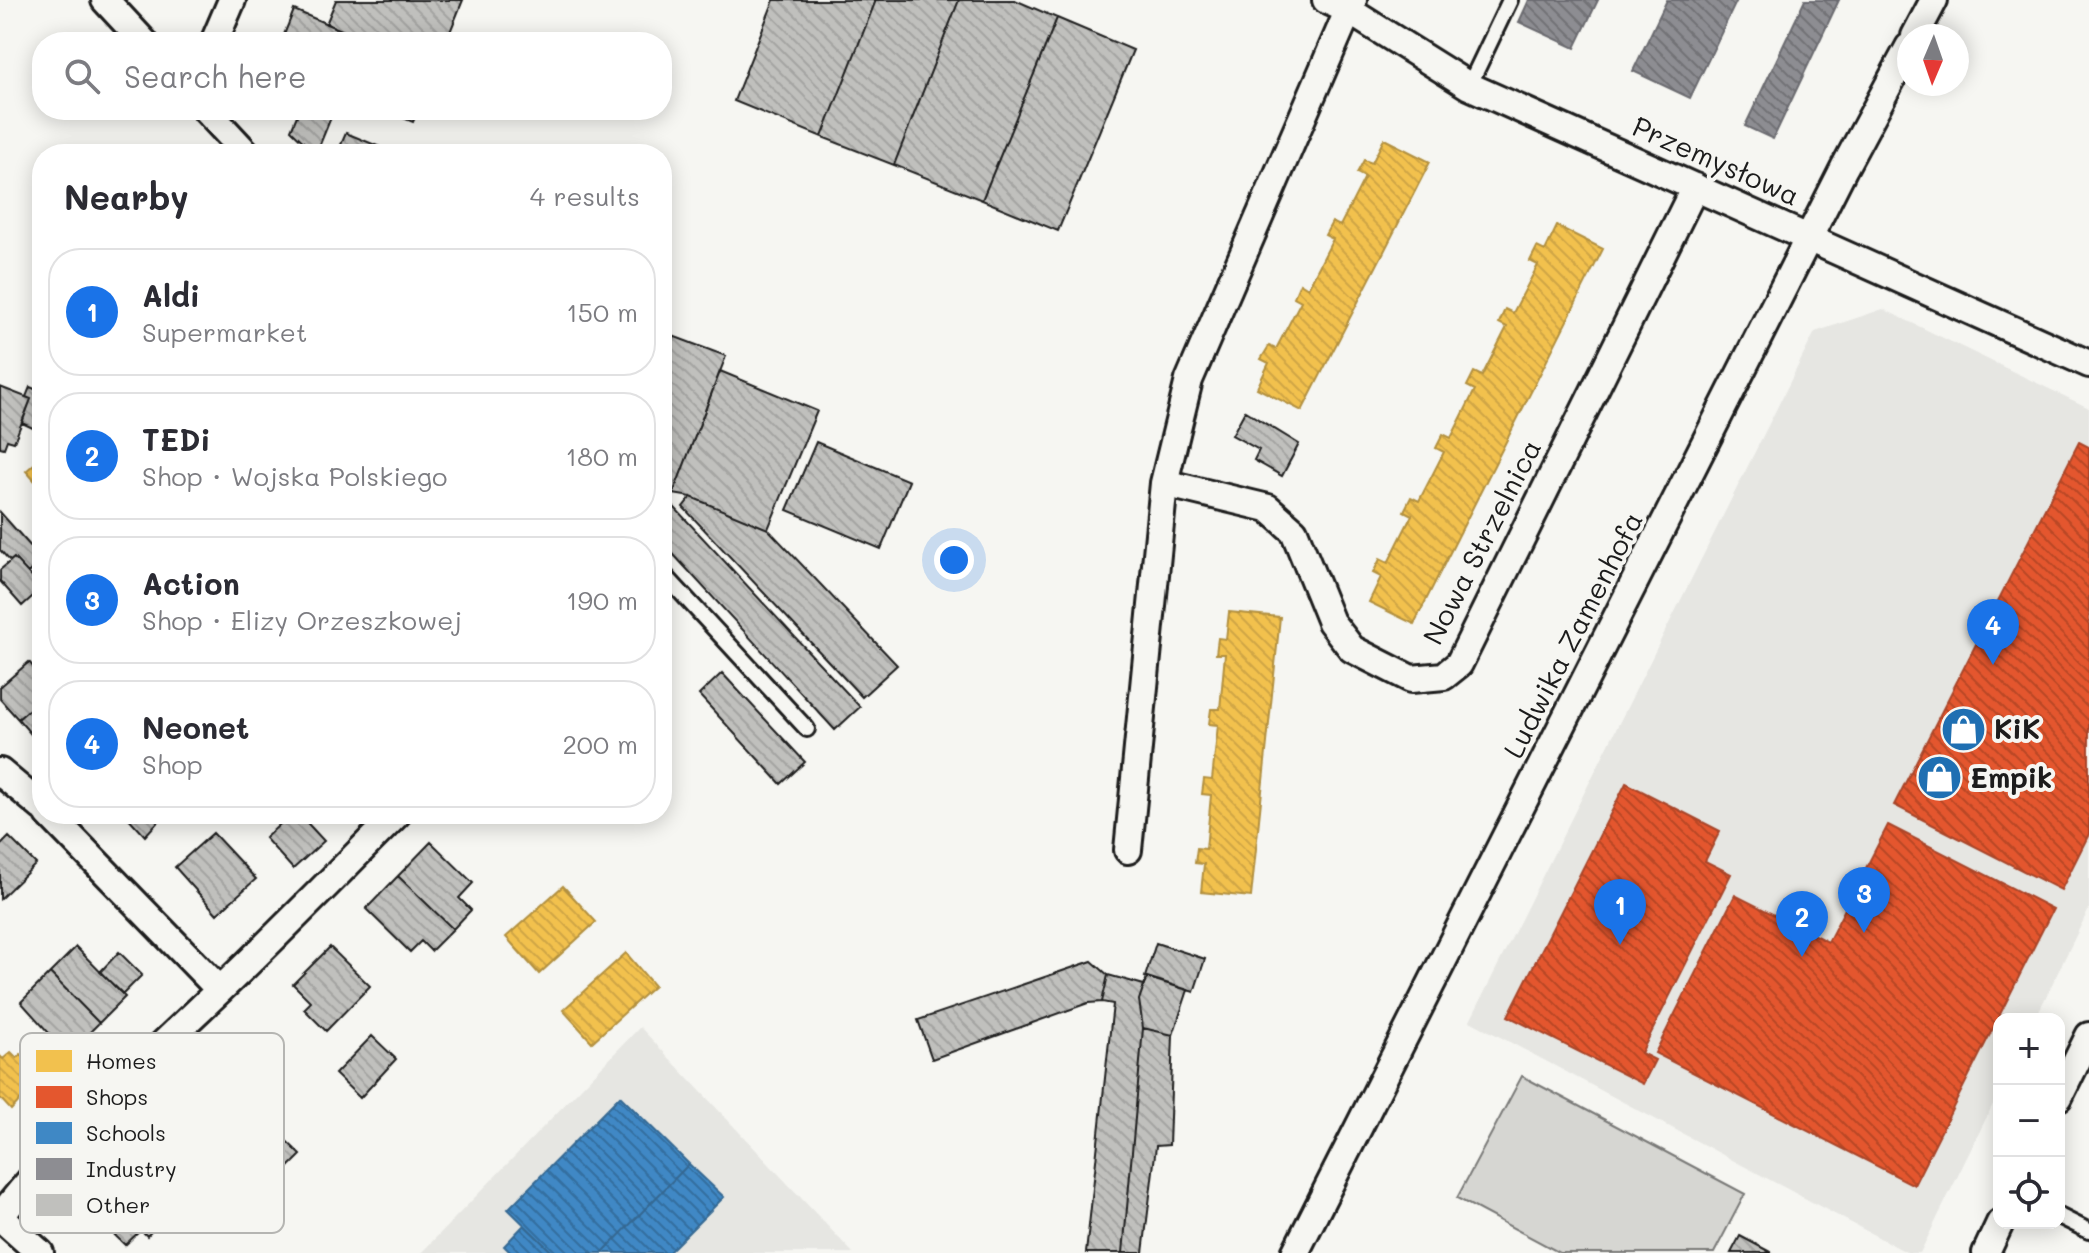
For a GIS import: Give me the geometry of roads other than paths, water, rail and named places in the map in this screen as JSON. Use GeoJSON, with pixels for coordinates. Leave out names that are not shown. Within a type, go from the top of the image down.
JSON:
{"type":"FeatureCollection","features":[{"type":"Feature","properties":{"kind":"street"},"geometry":{"type":"LineString","coordinates":[[105,0],[135,32]]}},
{"type":"Feature","properties":{"kind":"street"},"geometry":{"type":"LineString","coordinates":[[218,32],[232,0]]}},
{"type":"Feature","properties":{"kind":"street"},"geometry":{"type":"LineString","coordinates":[[1921,24],[1934,0]]}},
{"type":"Feature","properties":{"kind":"street"},"geometry":{"type":"LineString","coordinates":[[1128,850],[1164,483],[1189,380],[1342,3]]}},
{"type":"Feature","properties":{"kind":"street","name":"Przemysłowa"},"geometry":{"type":"LineString","coordinates":[[1342,3],[1469,86],[2089,364]]}},
{"type":"Feature","properties":{"kind":"street","name":"Ludwika Zamenhofa"},"geometry":{"type":"LineString","coordinates":[[1295,1253],[1809,237],[1897,70]]}},
{"type":"Feature","properties":{"kind":"street"},"geometry":{"type":"LineString","coordinates":[[215,120],[238,144]]}},
{"type":"Feature","properties":{"kind":"street","name":"Nowa Strzelnica"},"geometry":{"type":"LineString","coordinates":[[1164,483],[1268,508],[1294,531],[1331,622],[1352,649],[1411,679],[1444,676],[1459,664],[1695,187]]}},
{"type":"Feature","properties":{"kind":"street"},"geometry":{"type":"LineString","coordinates":[[0,772],[32,799]]}},
{"type":"Feature","properties":{"kind":"street"},"geometry":{"type":"LineString","coordinates":[[59,824],[220,990]]}},
{"type":"Feature","properties":{"kind":"street"},"geometry":{"type":"LineString","coordinates":[[172,1033],[220,990],[387,824]]}},
{"type":"Feature","properties":{"kind":"street"},"geometry":{"type":"LineString","coordinates":[[2065,1085],[2084,1046]]}},
{"type":"Feature","properties":{"kind":"street"},"geometry":{"type":"LineString","coordinates":[[20,1193],[0,1217],[40,1253]]}},
{"type":"Feature","properties":{"kind":"street"},"geometry":{"type":"LineString","coordinates":[[1986,1253],[1997,1229]]}},
{"type":"Feature","properties":{"kind":"lane"},"geometry":{"type":"LineString","coordinates":[[1469,86],[1510,0]]}},
{"type":"Feature","properties":{"kind":"lane"},"geometry":{"type":"LineString","coordinates":[[672,583],[807,729]]}},
{"type":"Feature","properties":{"kind":"lane"},"geometry":{"type":"LineString","coordinates":[[2065,1219],[2089,1231]]}},
{"type":"Feature","properties":{"kind":"place","name":"Neonet"},"geometry":{"type":"Point","coordinates":[1993,665]}},
{"type":"Feature","properties":{"kind":"place","name":"KiK"},"geometry":{"type":"Point","coordinates":[1963,729]}},
{"type":"Feature","properties":{"kind":"place","name":"Empik"},"geometry":{"type":"Point","coordinates":[1939,778]}},
{"type":"Feature","properties":{"kind":"place","name":"Action"},"geometry":{"type":"Point","coordinates":[1864,933]}},
{"type":"Feature","properties":{"kind":"place","name":"Aldi"},"geometry":{"type":"Point","coordinates":[1620,945]}},
{"type":"Feature","properties":{"kind":"place","name":"TEDi"},"geometry":{"type":"Point","coordinates":[1802,957]}}]}
